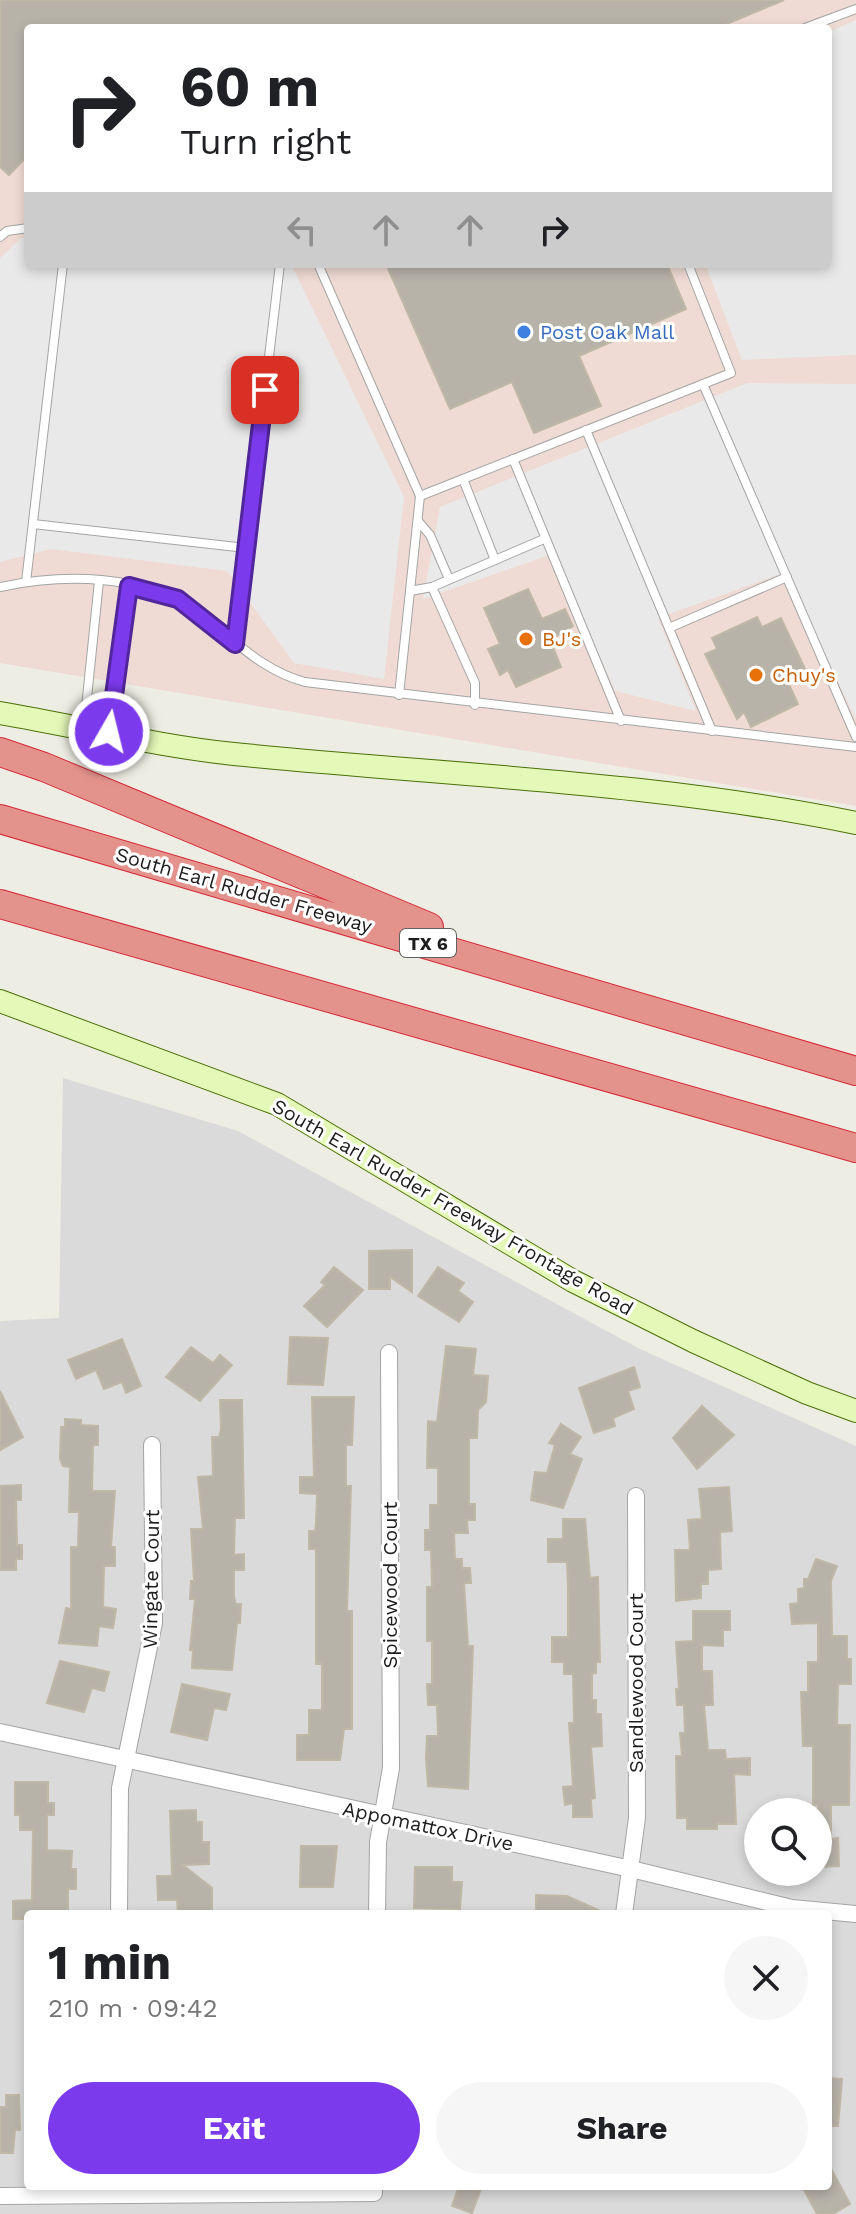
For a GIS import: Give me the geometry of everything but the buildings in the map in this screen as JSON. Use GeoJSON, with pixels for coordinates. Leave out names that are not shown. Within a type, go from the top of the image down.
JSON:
{"type":"FeatureCollection","features":[{"type":"Feature","properties":{"kind":"highway"},"geometry":{"type":"LineString","coordinates":[[0,752],[555,980]]}},
{"type":"Feature","properties":{"kind":"highway","name":"South Earl Rudder Freeway"},"geometry":{"type":"LineString","coordinates":[[0,819],[856,1071]]}},
{"type":"Feature","properties":{"kind":"highway"},"geometry":{"type":"LineString","coordinates":[[0,904],[856,1148]]}},
{"type":"Feature","properties":{"kind":"main road"},"geometry":{"type":"LineString","coordinates":[[0,713],[230,754],[536,778],[788,809],[856,823]]}},
{"type":"Feature","properties":{"kind":"main road","name":"South Earl Rudder Freeway Frontage Road"},"geometry":{"type":"LineString","coordinates":[[0,1001],[277,1104],[573,1281],[736,1361],[856,1411]]}},
{"type":"Feature","properties":{"kind":"street","name":"Spicewood Court"},"geometry":{"type":"LineString","coordinates":[[377,1910],[378,1842],[391,1768],[389,1353]]}},
{"type":"Feature","properties":{"kind":"street","name":"Wingate Court"},"geometry":{"type":"LineString","coordinates":[[119,1910],[124,1759],[148,1664],[154,1623],[152,1445]]}},
{"type":"Feature","properties":{"kind":"street","name":"Sandlewood Court"},"geometry":{"type":"LineString","coordinates":[[625,1910],[637,1818],[636,1496]]}},
{"type":"Feature","properties":{"kind":"street","name":"Appomattox Drive"},"geometry":{"type":"LineString","coordinates":[[0,1732],[631,1869],[792,1908],[813,1910]]}},
{"type":"Feature","properties":{"kind":"street","name":"Appomattox Drive"},"geometry":{"type":"LineString","coordinates":[[832,1912],[856,1914]]}},
{"type":"Feature","properties":{"kind":"street"},"geometry":{"type":"LineString","coordinates":[[0,2196],[374,2193],[374,2190]]}},
{"type":"Feature","properties":{"kind":"lane"},"geometry":{"type":"LineString","coordinates":[[813,24],[849,6]]}},
{"type":"Feature","properties":{"kind":"lane"},"geometry":{"type":"LineString","coordinates":[[0,237],[7,231],[24,229]]}},
{"type":"Feature","properties":{"kind":"lane"},"geometry":{"type":"LineString","coordinates":[[26,582],[63,268]]}},
{"type":"Feature","properties":{"kind":"lane"},"geometry":{"type":"LineString","coordinates":[[235,644],[280,268]]}},
{"type":"Feature","properties":{"kind":"lane"},"geometry":{"type":"LineString","coordinates":[[320,268],[420,496],[399,695]]}},
{"type":"Feature","properties":{"kind":"lane"},"geometry":{"type":"LineString","coordinates":[[420,496],[731,373],[690,268]]}},
{"type":"Feature","properties":{"kind":"lane"},"geometry":{"type":"LineString","coordinates":[[703,384],[856,737]]}},
{"type":"Feature","properties":{"kind":"lane"},"geometry":{"type":"LineString","coordinates":[[586,430],[712,731]]}},
{"type":"Feature","properties":{"kind":"lane"},"geometry":{"type":"LineString","coordinates":[[513,459],[621,721]]}},
{"type":"Feature","properties":{"kind":"lane"},"geometry":{"type":"LineString","coordinates":[[463,479],[495,560]]}},
{"type":"Feature","properties":{"kind":"lane"},"geometry":{"type":"LineString","coordinates":[[418,521],[430,535],[449,579]]}},
{"type":"Feature","properties":{"kind":"lane"},"geometry":{"type":"LineString","coordinates":[[33,524],[246,548]]}},
{"type":"Feature","properties":{"kind":"lane"},"geometry":{"type":"LineString","coordinates":[[410,591],[432,587],[544,539]]}},
{"type":"Feature","properties":{"kind":"lane"},"geometry":{"type":"LineString","coordinates":[[669,628],[787,577]]}},
{"type":"Feature","properties":{"kind":"lane"},"geometry":{"type":"LineString","coordinates":[[0,587],[52,578],[99,581],[178,599],[279,676],[475,705],[856,747]]}},
{"type":"Feature","properties":{"kind":"lane"},"geometry":{"type":"LineString","coordinates":[[84,727],[99,581]]}},
{"type":"Feature","properties":{"kind":"lane"},"geometry":{"type":"LineString","coordinates":[[109,732],[129,586]]}},
{"type":"Feature","properties":{"kind":"lane"},"geometry":{"type":"LineString","coordinates":[[432,587],[475,683],[475,705]]}},
{"type":"Feature","properties":{"kind":"shaded area"},"geometry":{"type":"Polygon","coordinates":[[[0,0],[856,0],[856,806],[0,663],[0,0]]]}},
{"type":"Feature","properties":{"kind":"shaded area"},"geometry":{"type":"Polygon","coordinates":[[[856,20],[856,355],[742,360],[707,268],[832,268],[832,30],[856,20]]]}},
{"type":"Feature","properties":{"kind":"shaded area"},"geometry":{"type":"Polygon","coordinates":[[[24,238],[24,268],[293,268],[404,497],[384,679],[294,663],[227,571],[51,549],[0,562],[0,258],[24,238]]]}},
{"type":"Feature","properties":{"kind":"shaded area"},"geometry":{"type":"Polygon","coordinates":[[[747,383],[856,384],[856,720],[786,572],[658,618],[696,711],[615,691],[555,553],[423,599],[440,507],[747,383]]]}},
{"type":"Feature","properties":{"kind":"shaded area"},"geometry":{"type":"Polygon","coordinates":[[[63,1078],[238,1131],[640,1349],[856,1446],[856,2214],[0,2214],[0,1321],[59,1318],[63,1078]]]}},
{"type":"Feature","properties":{"kind":"place","name":"Post Oak Mall"},"geometry":{"type":"Point","coordinates":[524,332]}},
{"type":"Feature","properties":{"kind":"place","name":"BJ's"},"geometry":{"type":"Point","coordinates":[526,639]}},
{"type":"Feature","properties":{"kind":"place","name":"Chuy's"},"geometry":{"type":"Point","coordinates":[756,675]}},
{"type":"Feature","properties":{"kind":"route"},"geometry":{"type":"LineString","coordinates":[[109,732],[129,586],[147,588],[178,599],[235,644],[265,390]]}}]}
